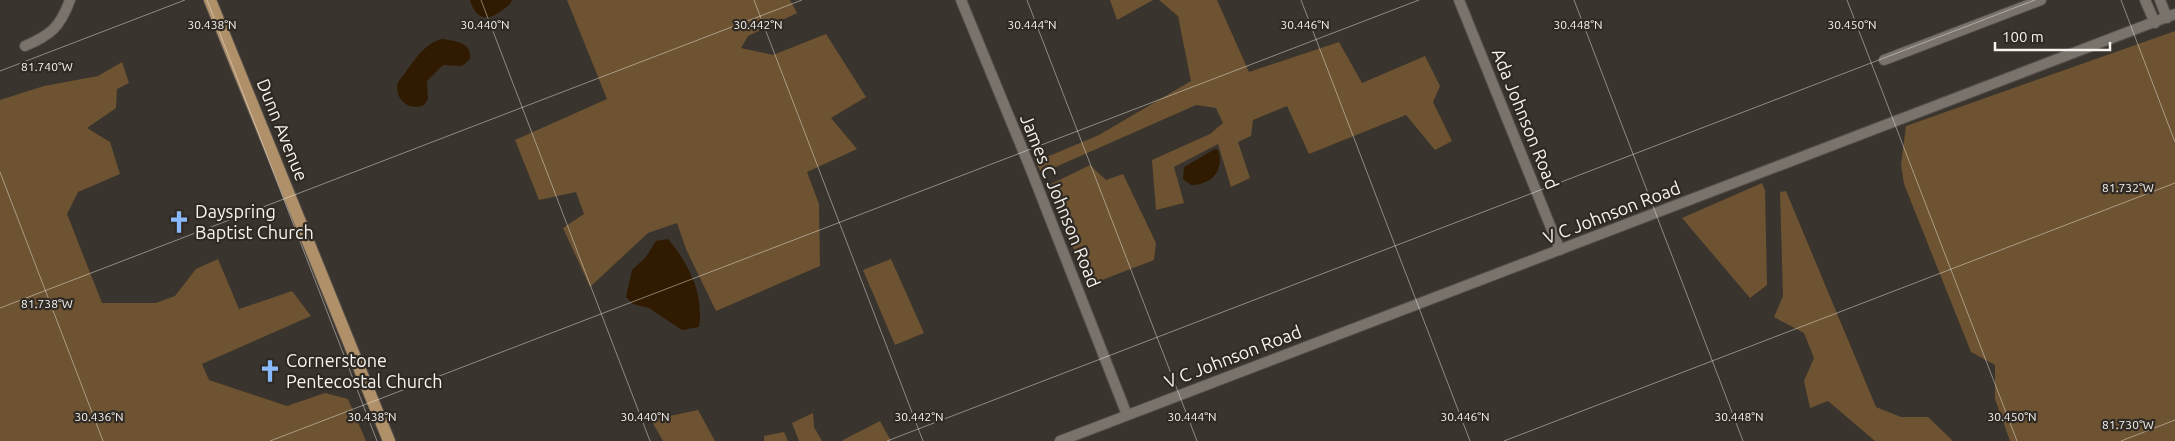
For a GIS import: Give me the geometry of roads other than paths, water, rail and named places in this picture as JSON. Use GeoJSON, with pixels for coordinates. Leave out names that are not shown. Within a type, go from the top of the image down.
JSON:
{"type":"FeatureCollection","features":[{"type":"Feature","properties":{"kind":"main road","name":"Dunn Avenue"},"geometry":{"type":"LineString","coordinates":[[210,0],[389,441]]}},
{"type":"Feature","properties":{"kind":"street"},"geometry":{"type":"LineString","coordinates":[[25,46],[49,34],[56,28],[70,0]]}},
{"type":"Feature","properties":{"kind":"street","name":"James C Johnson Road"},"geometry":{"type":"LineString","coordinates":[[960,0],[1031,170],[1127,415]]}},
{"type":"Feature","properties":{"kind":"street","name":"Ada Johnson Road"},"geometry":{"type":"LineString","coordinates":[[1459,0],[1560,250]]}},
{"type":"Feature","properties":{"kind":"street"},"geometry":{"type":"LineString","coordinates":[[1884,60],[2041,0]]}},
{"type":"Feature","properties":{"kind":"street"},"geometry":{"type":"LineString","coordinates":[[2146,0],[2154,23]]}},
{"type":"Feature","properties":{"kind":"street"},"geometry":{"type":"LineString","coordinates":[[2160,0],[2171,16]]}},
{"type":"Feature","properties":{"kind":"street","name":"V C Johnson Road"},"geometry":{"type":"LineString","coordinates":[[1060,441],[2171,16]]}},
{"type":"Feature","properties":{"kind":"place","name":"Dayspring Baptist Church"},"geometry":{"type":"Point","coordinates":[179,222]}},
{"type":"Feature","properties":{"kind":"place","name":"Cornerstone Pentecostal Church"},"geometry":{"type":"Point","coordinates":[270,371]}}]}
